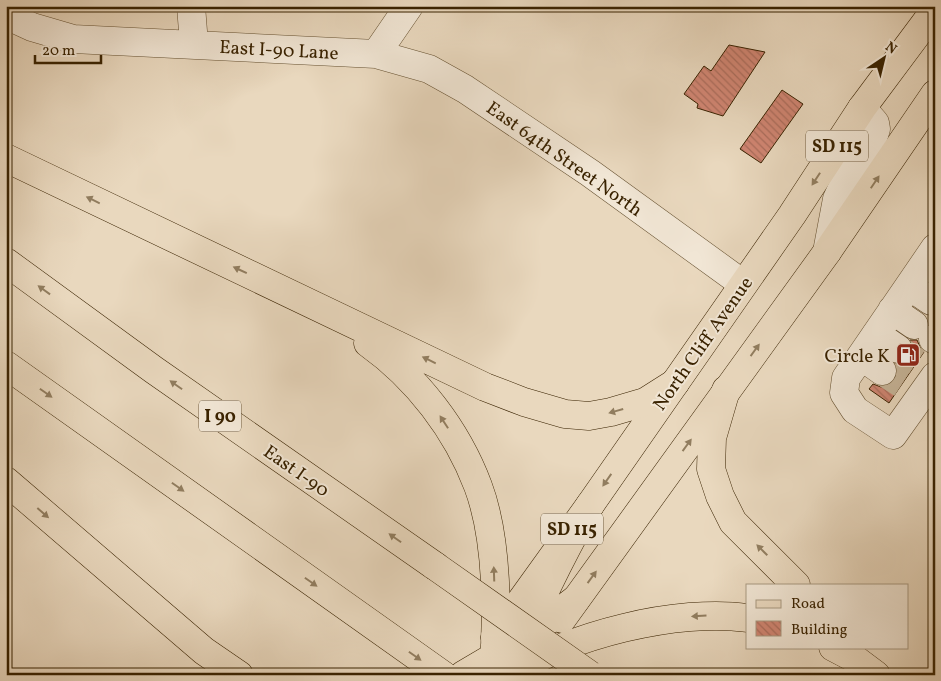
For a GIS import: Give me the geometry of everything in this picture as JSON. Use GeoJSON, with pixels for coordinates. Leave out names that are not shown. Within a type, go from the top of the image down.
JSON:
{"type":"FeatureCollection","features":[{"type":"Feature","properties":{"kind":"main road","name":"North Cliff Avenue"},"geometry":{"type":"LineString","coordinates":[[500,665],[538,605],[590,505],[792,215],[862,108],[935,10]]}},
{"type":"Feature","properties":{"kind":"main road","name":"SD 115"},"geometry":{"type":"LineString","coordinates":[[500,665],[576,599],[827,252],[935,94]]}},
{"type":"Feature","properties":{"kind":"main road"},"geometry":{"type":"LineString","coordinates":[[6,158],[485,387],[524,402],[566,414],[589,416],[645,402],[675,383]]}},
{"type":"Feature","properties":{"kind":"main road","name":"East I-90"},"geometry":{"type":"LineString","coordinates":[[6,262],[154,370],[590,675]]}},
{"type":"Feature","properties":{"kind":"main road"},"geometry":{"type":"LineString","coordinates":[[284,291],[370,344],[396,365],[438,412],[455,438],[479,488],[487,518],[493,550],[500,665],[583,639],[638,625],[698,616],[746,618]]}},
{"type":"Feature","properties":{"kind":"main road"},"geometry":{"type":"LineString","coordinates":[[6,365],[443,675]]}},
{"type":"Feature","properties":{"kind":"main road"},"geometry":{"type":"LineString","coordinates":[[726,390],[712,438],[711,469],[720,496],[733,522],[795,584]]}},
{"type":"Feature","properties":{"kind":"main road"},"geometry":{"type":"LineString","coordinates":[[6,481],[204,652],[239,675]]}},
{"type":"Feature","properties":{"kind":"main road"},"geometry":{"type":"LineString","coordinates":[[90,553],[216,675]]}},
{"type":"Feature","properties":{"kind":"main road"},"geometry":{"type":"LineString","coordinates":[[835,648],[852,657],[876,675]]}},
{"type":"Feature","properties":{"kind":"main road"},"geometry":{"type":"LineString","coordinates":[[860,648],[887,675]]}},
{"type":"Feature","properties":{"kind":"street"},"geometry":{"type":"LineString","coordinates":[[191,6],[194,44]]}},
{"type":"Feature","properties":{"kind":"street"},"geometry":{"type":"LineString","coordinates":[[376,54],[409,6]]}},
{"type":"Feature","properties":{"kind":"street","name":"East I-90 Lane"},"geometry":{"type":"LineString","coordinates":[[21,15],[73,39],[376,54]]}},
{"type":"Feature","properties":{"kind":"street","name":"East 64th Street North"},"geometry":{"type":"LineString","coordinates":[[376,54],[429,69],[465,89],[590,173],[743,284]]}},
{"type":"Feature","properties":{"kind":"street"},"geometry":{"type":"LineString","coordinates":[[827,252],[837,199],[847,177],[872,141],[876,129],[875,123],[862,108]]}},
{"type":"Feature","properties":{"kind":"street"},"geometry":{"type":"LineString","coordinates":[[903,367],[892,310],[932,259]]}},
{"type":"Feature","properties":{"kind":"street"},"geometry":{"type":"LineString","coordinates":[[909,286],[931,301]]}},
{"type":"Feature","properties":{"kind":"street"},"geometry":{"type":"LineString","coordinates":[[892,310],[928,335]]}},
{"type":"Feature","properties":{"kind":"building"},"geometry":{"type":"Polygon","coordinates":[[[729,45],[765,52],[723,116],[697,108],[698,104],[684,94],[704,66],[711,71],[729,45]]]}},
{"type":"Feature","properties":{"kind":"building"},"geometry":{"type":"Polygon","coordinates":[[[782,90],[803,104],[761,163],[740,149],[782,90]]]}},
{"type":"Feature","properties":{"kind":"building"},"geometry":{"type":"Polygon","coordinates":[[[910,340],[917,340],[924,352],[889,403],[869,389],[873,384],[881,387],[889,385],[894,380],[897,373],[896,364],[904,363],[911,357],[914,350],[910,340]]]}},
{"type":"Feature","properties":{"kind":"tunnel"},"geometry":{"type":"LineString","coordinates":[[898,349],[917,362]]}},
{"type":"Feature","properties":{"kind":"tunnel"},"geometry":{"type":"LineString","coordinates":[[882,371],[902,384]]}},
{"type":"Feature","properties":{"kind":"place","name":"Circle K"},"geometry":{"type":"Point","coordinates":[908,355]}}]}
